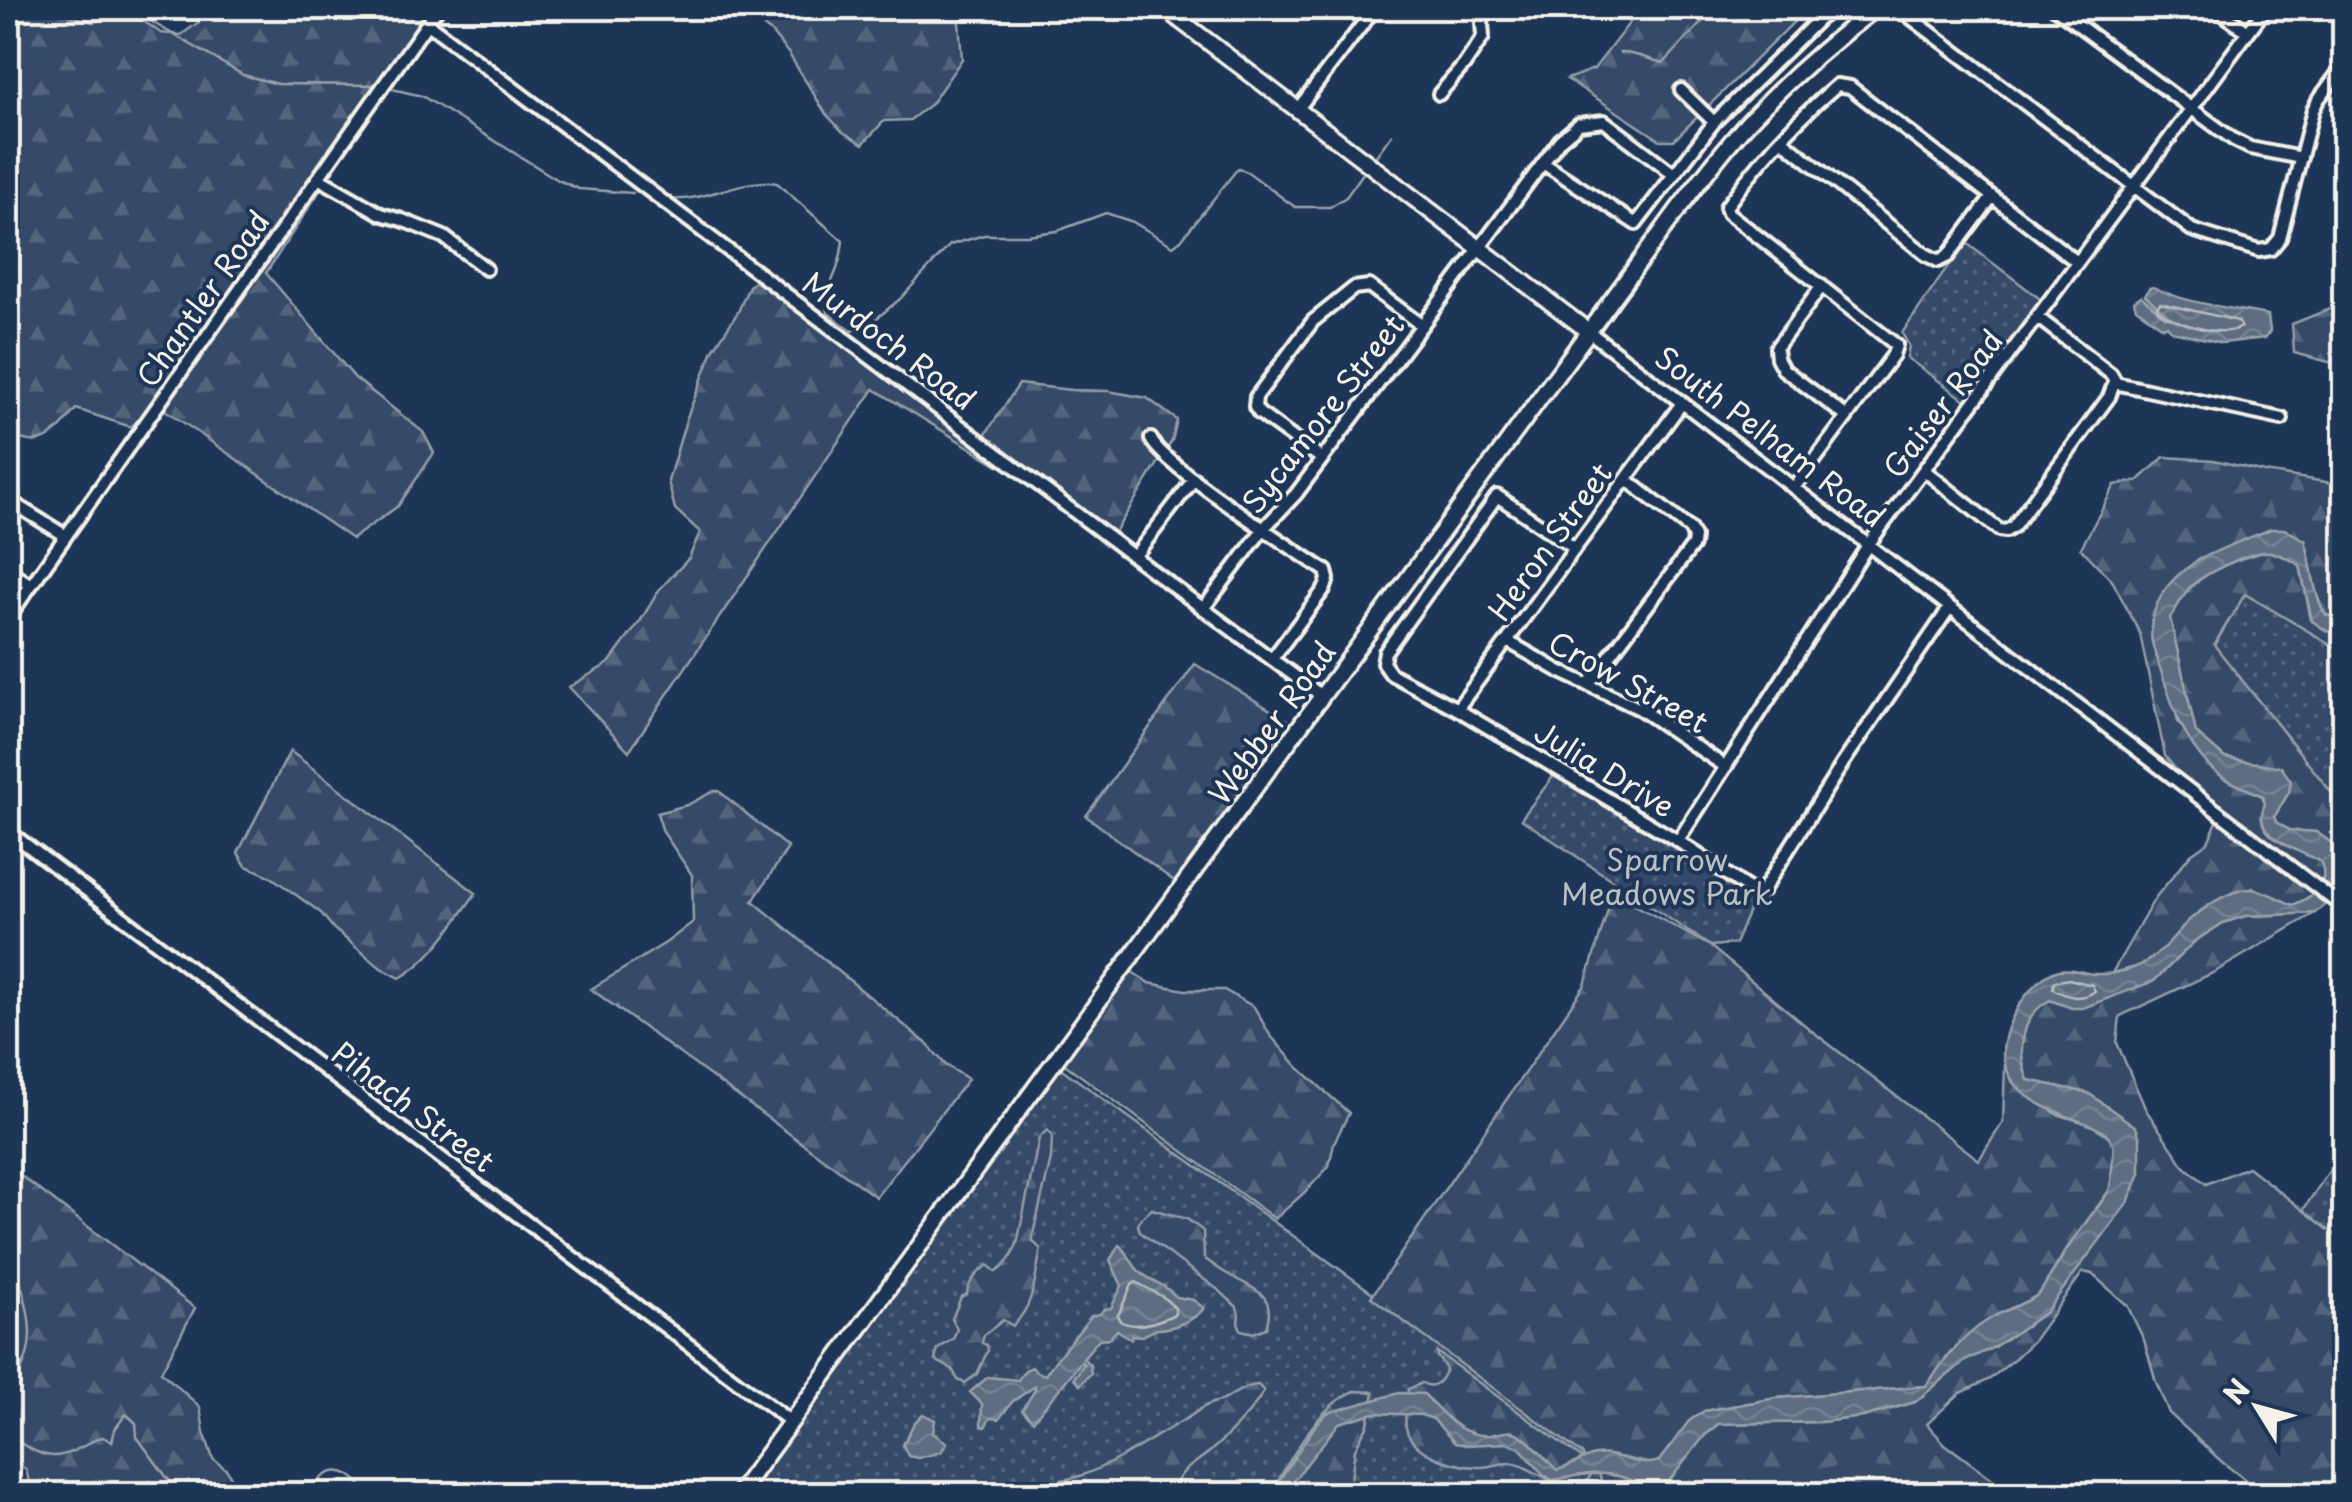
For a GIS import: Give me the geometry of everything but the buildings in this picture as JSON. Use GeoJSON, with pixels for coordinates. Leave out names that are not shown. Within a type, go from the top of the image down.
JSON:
{"type":"FeatureCollection","features":[{"type":"Feature","properties":{"kind":"main road","name":"South Pelham Road"},"geometry":{"type":"LineString","coordinates":[[1164,8],[1588,331]]}},
{"type":"Feature","properties":{"kind":"main road","name":"Webber Road"},"geometry":{"type":"LineString","coordinates":[[738,1494],[1701,180],[1752,118],[1813,59],[1876,8]]}},
{"type":"Feature","properties":{"kind":"street","name":"Chantler Road"},"geometry":{"type":"LineString","coordinates":[[8,618],[438,8]]}},
{"type":"Feature","properties":{"kind":"street"},"geometry":{"type":"LineString","coordinates":[[1297,110],[1376,8]]}},
{"type":"Feature","properties":{"kind":"street"},"geometry":{"type":"LineString","coordinates":[[1438,94],[1483,37],[1481,8]]}},
{"type":"Feature","properties":{"kind":"street"},"geometry":{"type":"LineString","coordinates":[[1546,165],[1636,224],[1714,122],[1818,18],[1834,8]]}},
{"type":"Feature","properties":{"kind":"street"},"geometry":{"type":"LineString","coordinates":[[1898,8],[2192,230],[2259,251],[2280,238],[2318,100],[2344,65]]}},
{"type":"Feature","properties":{"kind":"street"},"geometry":{"type":"LineString","coordinates":[[2055,8],[2242,145],[2302,158]]}},
{"type":"Feature","properties":{"kind":"street"},"geometry":{"type":"LineString","coordinates":[[2215,8],[2248,32]]}},
{"type":"Feature","properties":{"kind":"street","name":"Gaiser Road"},"geometry":{"type":"LineString","coordinates":[[1678,841],[1868,545],[2266,8]]}},
{"type":"Feature","properties":{"kind":"street","name":"Murdoch Road"},"geometry":{"type":"LineString","coordinates":[[428,23],[1134,558],[1324,697]]}},
{"type":"Feature","properties":{"kind":"street"},"geometry":{"type":"LineString","coordinates":[[1794,488],[1896,345],[1726,210],[1782,140],[1837,85],[1844,84],[1856,91],[2077,262]]}},
{"type":"Feature","properties":{"kind":"street"},"geometry":{"type":"LineString","coordinates":[[1681,90],[1714,122]]}},
{"type":"Feature","properties":{"kind":"street","name":"Sycamore Street"},"geometry":{"type":"LineString","coordinates":[[1203,608],[1264,528],[1296,494],[1560,140],[1579,124],[1604,121],[1674,174]]}},
{"type":"Feature","properties":{"kind":"street"},"geometry":{"type":"LineString","coordinates":[[1782,140],[1938,261],[1948,256],[1992,196]]}},
{"type":"Feature","properties":{"kind":"street"},"geometry":{"type":"LineString","coordinates":[[318,178],[381,214],[444,237],[486,269]]}},
{"type":"Feature","properties":{"kind":"street"},"geometry":{"type":"LineString","coordinates":[[1322,459],[1255,406],[1256,397],[1313,320],[1354,288],[1369,286],[1422,326]]}},
{"type":"Feature","properties":{"kind":"street"},"geometry":{"type":"LineString","coordinates":[[1822,286],[1776,348],[1776,358],[1784,370],[1847,417]]}},
{"type":"Feature","properties":{"kind":"street"},"geometry":{"type":"LineString","coordinates":[[1924,470],[1999,530],[2014,527],[2109,397],[2115,383],[2111,374],[2037,317]]}},
{"type":"Feature","properties":{"kind":"street","name":"South Pelham Road"},"geometry":{"type":"LineString","coordinates":[[1588,331],[2344,908]]}},
{"type":"Feature","properties":{"kind":"street"},"geometry":{"type":"LineString","coordinates":[[2115,383],[2282,419]]}},
{"type":"Feature","properties":{"kind":"street","name":"Heron Street"},"geometry":{"type":"LineString","coordinates":[[1456,709],[1682,402]]}},
{"type":"Feature","properties":{"kind":"street"},"geometry":{"type":"LineString","coordinates":[[1150,439],[1154,448],[1194,479],[1326,571],[1325,588],[1272,659]]}},
{"type":"Feature","properties":{"kind":"street"},"geometry":{"type":"LineString","coordinates":[[1134,558],[1194,479]]}},
{"type":"Feature","properties":{"kind":"street"},"geometry":{"type":"LineString","coordinates":[[1588,685],[1693,545],[1690,529],[1626,479]]}},
{"type":"Feature","properties":{"kind":"street","name":"Julia Drive"},"geometry":{"type":"LineString","coordinates":[[1574,548],[1498,496],[1385,652],[1382,663],[1391,674],[1678,841],[1756,894],[1763,890],[1843,763],[1950,607]]}},
{"type":"Feature","properties":{"kind":"street"},"geometry":{"type":"LineString","coordinates":[[8,500],[66,536]]}},
{"type":"Feature","properties":{"kind":"street"},"geometry":{"type":"LineString","coordinates":[[8,570],[31,585]]}},
{"type":"Feature","properties":{"kind":"street","name":"Crow Street"},"geometry":{"type":"LineString","coordinates":[[1507,641],[1640,709],[1726,767]]}},
{"type":"Feature","properties":{"kind":"street","name":"Pihach Street"},"geometry":{"type":"LineString","coordinates":[[8,831],[791,1422]]}},
{"type":"Feature","properties":{"kind":"green space"},"geometry":{"type":"Polygon","coordinates":[[[8,8],[124,8],[161,33],[181,35],[199,22],[206,8],[440,8],[266,273],[355,378],[423,432],[434,453],[398,506],[352,539],[155,403],[131,427],[76,409],[54,433],[38,441],[19,438],[8,431],[8,8]]]}},
{"type":"Feature","properties":{"kind":"green space"},"geometry":{"type":"Polygon","coordinates":[[[730,8],[967,8],[959,22],[962,59],[931,104],[910,120],[884,121],[863,144],[843,132],[826,114],[770,31],[730,8]]]}},
{"type":"Feature","properties":{"kind":"green space"},"geometry":{"type":"Polygon","coordinates":[[[1661,8],[1808,8],[1674,140],[1660,140],[1567,79],[1594,69],[1636,14],[1661,8]]]}},
{"type":"Feature","properties":{"kind":"green space"},"geometry":{"type":"Polygon","coordinates":[[[1965,242],[2043,301],[1968,402],[1907,358],[1909,346],[1902,333],[1965,242]]]}},
{"type":"Feature","properties":{"kind":"green space"},"geometry":{"type":"Polygon","coordinates":[[[758,279],[981,441],[1019,384],[1147,398],[1177,420],[1172,441],[1113,535],[874,389],[629,751],[569,687],[609,663],[659,590],[689,558],[700,532],[675,509],[668,481],[713,350],[738,312],[749,286],[758,279]]]}},
{"type":"Feature","properties":{"kind":"green space"},"geometry":{"type":"Polygon","coordinates":[[[2344,292],[2344,366],[2294,353],[2292,324],[2337,306],[2344,292]]]}},
{"type":"Feature","properties":{"kind":"green space"},"geometry":{"type":"Polygon","coordinates":[[[2344,387],[2344,616],[2326,615],[2315,589],[2305,540],[2200,559],[2176,578],[2154,613],[2178,722],[2223,778],[2262,796],[2262,815],[2269,834],[2321,861],[2321,883],[2307,899],[2293,906],[2253,888],[2188,921],[2158,955],[2143,965],[2112,973],[2155,898],[2191,854],[2208,842],[2220,815],[2200,799],[2165,756],[2140,634],[2113,582],[2081,548],[2115,485],[2138,481],[2164,457],[2214,460],[2332,483],[2344,387]]]}},
{"type":"Feature","properties":{"kind":"green space"},"geometry":{"type":"Polygon","coordinates":[[[2267,551],[2300,565],[2311,620],[2327,631],[2344,633],[2344,652],[2245,594],[2214,645],[2335,797],[2344,823],[2344,852],[2316,832],[2289,830],[2276,822],[2274,817],[2289,792],[2281,768],[2225,758],[2196,733],[2170,618],[2201,579],[2228,564],[2267,551]]]}},
{"type":"Feature","properties":{"kind":"green space"},"geometry":{"type":"Polygon","coordinates":[[[2245,594],[2344,652],[2344,823],[2335,797],[2214,645],[2245,594]]]}},
{"type":"Feature","properties":{"kind":"green space"},"geometry":{"type":"Polygon","coordinates":[[[1195,664],[1287,720],[1182,887],[1086,816],[1195,664]]]}},
{"type":"Feature","properties":{"kind":"green space"},"geometry":{"type":"Polygon","coordinates":[[[290,751],[476,893],[433,951],[400,978],[381,968],[334,929],[321,913],[270,876],[246,866],[238,853],[290,751]]]}},
{"type":"Feature","properties":{"kind":"green space","name":"Sparrow Meadows Park"},"geometry":{"type":"Polygon","coordinates":[[[1558,770],[1756,894],[1735,944],[1710,946],[1521,819],[1558,770]]]}},
{"type":"Feature","properties":{"kind":"green space"},"geometry":{"type":"Polygon","coordinates":[[[719,791],[788,848],[753,901],[926,1043],[946,1065],[968,1079],[876,1197],[591,989],[693,922],[692,875],[663,832],[657,813],[687,805],[719,791]]]}},
{"type":"Feature","properties":{"kind":"green space"},"geometry":{"type":"Polygon","coordinates":[[[1613,893],[1710,946],[1812,1031],[1979,1160],[2003,1122],[2005,1065],[2013,1083],[2057,1114],[2092,1125],[2109,1136],[2114,1145],[2111,1188],[2039,1295],[1991,1318],[1949,1354],[1926,1386],[1777,1398],[1705,1411],[1654,1464],[1611,1456],[1585,1459],[1371,1297],[1585,985],[1613,893]]]}},
{"type":"Feature","properties":{"kind":"green space"},"geometry":{"type":"Polygon","coordinates":[[[2315,913],[2215,972],[2120,1016],[2117,1043],[2146,1110],[2184,1166],[2206,1184],[2248,1167],[2344,1242],[2344,1423],[2333,1440],[2344,1449],[2344,1494],[2264,1494],[2222,1462],[2169,1413],[2144,1340],[2127,1305],[2092,1274],[2083,1272],[2033,1341],[1990,1379],[1959,1394],[1927,1424],[1945,1444],[2013,1494],[1605,1494],[1599,1473],[1620,1476],[1645,1488],[1718,1424],[1820,1422],[1863,1417],[1915,1402],[1965,1360],[1994,1347],[2046,1312],[2140,1173],[2088,1093],[2028,1080],[2022,1047],[2033,1015],[2050,1000],[2072,1008],[2154,981],[2195,941],[2223,923],[2245,916],[2315,913]]]}},
{"type":"Feature","properties":{"kind":"green space"},"geometry":{"type":"Polygon","coordinates":[[[1126,968],[1149,983],[1185,990],[1224,990],[1254,1007],[1270,1035],[1298,1067],[1349,1113],[1334,1143],[1329,1166],[1275,1219],[1059,1060],[1126,968]]]}},
{"type":"Feature","properties":{"kind":"green space"},"geometry":{"type":"Polygon","coordinates":[[[1048,1059],[1589,1449],[1607,1494],[739,1494],[1048,1059]]]}},
{"type":"Feature","properties":{"kind":"green space"},"geometry":{"type":"Polygon","coordinates":[[[1047,1130],[1052,1135],[1051,1159],[1033,1234],[1033,1242],[1041,1249],[1030,1299],[1013,1326],[1003,1320],[984,1335],[982,1343],[988,1350],[977,1374],[965,1383],[958,1380],[952,1369],[935,1360],[938,1349],[953,1339],[957,1329],[952,1319],[974,1277],[988,1265],[996,1272],[1017,1244],[1039,1138],[1047,1130]]]}},
{"type":"Feature","properties":{"kind":"green space"},"geometry":{"type":"Polygon","coordinates":[[[2344,1149],[2344,1242],[2303,1210],[2344,1149]]]}},
{"type":"Feature","properties":{"kind":"green space"},"geometry":{"type":"Polygon","coordinates":[[[12,1169],[195,1308],[161,1372],[200,1407],[213,1459],[227,1470],[240,1494],[24,1494],[30,1485],[26,1470],[8,1456],[8,1285],[13,1279],[8,1274],[8,1174],[12,1169]]]}},
{"type":"Feature","properties":{"kind":"green space"},"geometry":{"type":"Polygon","coordinates":[[[1152,1209],[1187,1219],[1203,1231],[1204,1258],[1266,1300],[1266,1328],[1253,1333],[1241,1330],[1237,1307],[1140,1232],[1141,1218],[1152,1209]]]}},
{"type":"Feature","properties":{"kind":"green space"},"geometry":{"type":"Polygon","coordinates":[[[1437,1352],[1587,1462],[1591,1475],[1583,1487],[1556,1483],[1512,1463],[1483,1467],[1457,1464],[1416,1445],[1406,1428],[1408,1389],[1440,1381],[1446,1369],[1437,1352]]]}},
{"type":"Feature","properties":{"kind":"green space"},"geometry":{"type":"Polygon","coordinates":[[[1258,1385],[1264,1391],[1254,1407],[1222,1441],[1184,1472],[1173,1494],[1014,1494],[1028,1486],[1094,1470],[1205,1406],[1258,1385]]]}},
{"type":"Feature","properties":{"kind":"green space"},"geometry":{"type":"Polygon","coordinates":[[[1355,1391],[1374,1392],[1368,1424],[1355,1449],[1349,1494],[1270,1494],[1317,1421],[1341,1398],[1355,1391]]]}},
{"type":"Feature","properties":{"kind":"water"},"geometry":{"type":"Polygon","coordinates":[[[2153,287],[2195,302],[2268,315],[2270,331],[2265,338],[2222,343],[2172,331],[2136,308],[2134,301],[2141,296],[2169,317],[2145,295],[2153,287]]]}},
{"type":"Feature","properties":{"kind":"water"},"geometry":{"type":"Polygon","coordinates":[[[2271,529],[2284,529],[2305,540],[2322,607],[2326,615],[2344,616],[2344,633],[2327,631],[2312,621],[2300,565],[2271,552],[2242,558],[2199,580],[2170,618],[2196,733],[2225,758],[2281,767],[2291,781],[2274,817],[2276,822],[2289,830],[2316,832],[2344,852],[2344,881],[2315,913],[2245,916],[2223,923],[2195,941],[2154,981],[2083,1008],[2050,1000],[2033,1015],[2022,1046],[2028,1080],[2088,1093],[2136,1127],[2140,1138],[2140,1173],[2129,1201],[2046,1312],[1994,1347],[1965,1361],[1915,1402],[1863,1417],[1820,1422],[1718,1424],[1665,1486],[1602,1474],[1552,1480],[1519,1447],[1507,1443],[1455,1443],[1433,1419],[1374,1413],[1339,1423],[1283,1494],[1270,1494],[1327,1413],[1399,1393],[1424,1394],[1453,1423],[1470,1433],[1519,1434],[1557,1470],[1603,1454],[1644,1463],[1659,1461],[1689,1421],[1704,1411],[1777,1398],[1926,1386],[1979,1326],[2038,1294],[2107,1194],[2114,1147],[2107,1135],[2095,1127],[2044,1106],[2013,1081],[2003,1049],[2018,1007],[2037,983],[2059,970],[2110,974],[2144,963],[2194,916],[2232,893],[2256,889],[2293,905],[2313,894],[2321,884],[2321,862],[2269,833],[2262,815],[2263,796],[2215,771],[2192,744],[2174,709],[2151,638],[2159,600],[2182,572],[2210,554],[2271,529]]]}},
{"type":"Feature","properties":{"kind":"water"},"geometry":{"type":"Polygon","coordinates":[[[1119,1245],[1145,1275],[1176,1297],[1193,1300],[1204,1308],[1183,1323],[1142,1336],[1132,1335],[1131,1339],[1117,1330],[1110,1338],[1099,1339],[1083,1358],[1091,1373],[1080,1385],[1074,1378],[1084,1364],[1081,1362],[1033,1421],[1022,1410],[1035,1386],[1012,1402],[999,1419],[990,1418],[985,1427],[981,1426],[982,1404],[970,1392],[988,1377],[1018,1380],[1032,1367],[1045,1375],[1091,1316],[1111,1308],[1122,1286],[1110,1260],[1119,1245]]]}},
{"type":"Feature","properties":{"kind":"water"},"geometry":{"type":"Polygon","coordinates":[[[923,1414],[935,1420],[933,1433],[947,1443],[941,1452],[918,1458],[908,1456],[903,1445],[923,1414]]]}},
{"type":"Feature","properties":{"kind":"waterway"},"geometry":{"type":"LineString","coordinates":[[55,8],[93,22],[124,14],[145,18],[243,75],[278,84],[376,85]]}},
{"type":"Feature","properties":{"kind":"waterway"},"geometry":{"type":"LineString","coordinates":[[1620,53],[1664,63],[1715,8]]}},
{"type":"Feature","properties":{"kind":"waterway"},"geometry":{"type":"LineString","coordinates":[[388,88],[422,96],[558,180],[579,189],[633,193]]}},
{"type":"Feature","properties":{"kind":"waterway"},"geometry":{"type":"LineString","coordinates":[[1376,156],[1392,134]]}},
{"type":"Feature","properties":{"kind":"waterway"},"geometry":{"type":"LineString","coordinates":[[671,199],[697,197],[750,183],[777,183],[843,241],[827,307],[828,313],[852,331],[871,323],[900,299],[950,245],[984,235],[1057,231],[1106,213],[1133,222],[1173,246],[1238,168],[1295,207],[1330,207],[1346,197],[1364,172]]}},
{"type":"Feature","properties":{"kind":"waterway"},"geometry":{"type":"LineString","coordinates":[[8,1270],[22,1288],[30,1329],[25,1360],[8,1393]]}},
{"type":"Feature","properties":{"kind":"waterway"},"geometry":{"type":"LineString","coordinates":[[8,1434],[43,1454],[62,1455],[98,1438],[112,1442],[115,1429],[126,1414],[136,1423],[137,1437],[179,1494]]}},
{"type":"Feature","properties":{"kind":"waterway"},"geometry":{"type":"LineString","coordinates":[[305,1494],[324,1476],[337,1472],[355,1479],[368,1494]]}}]}
